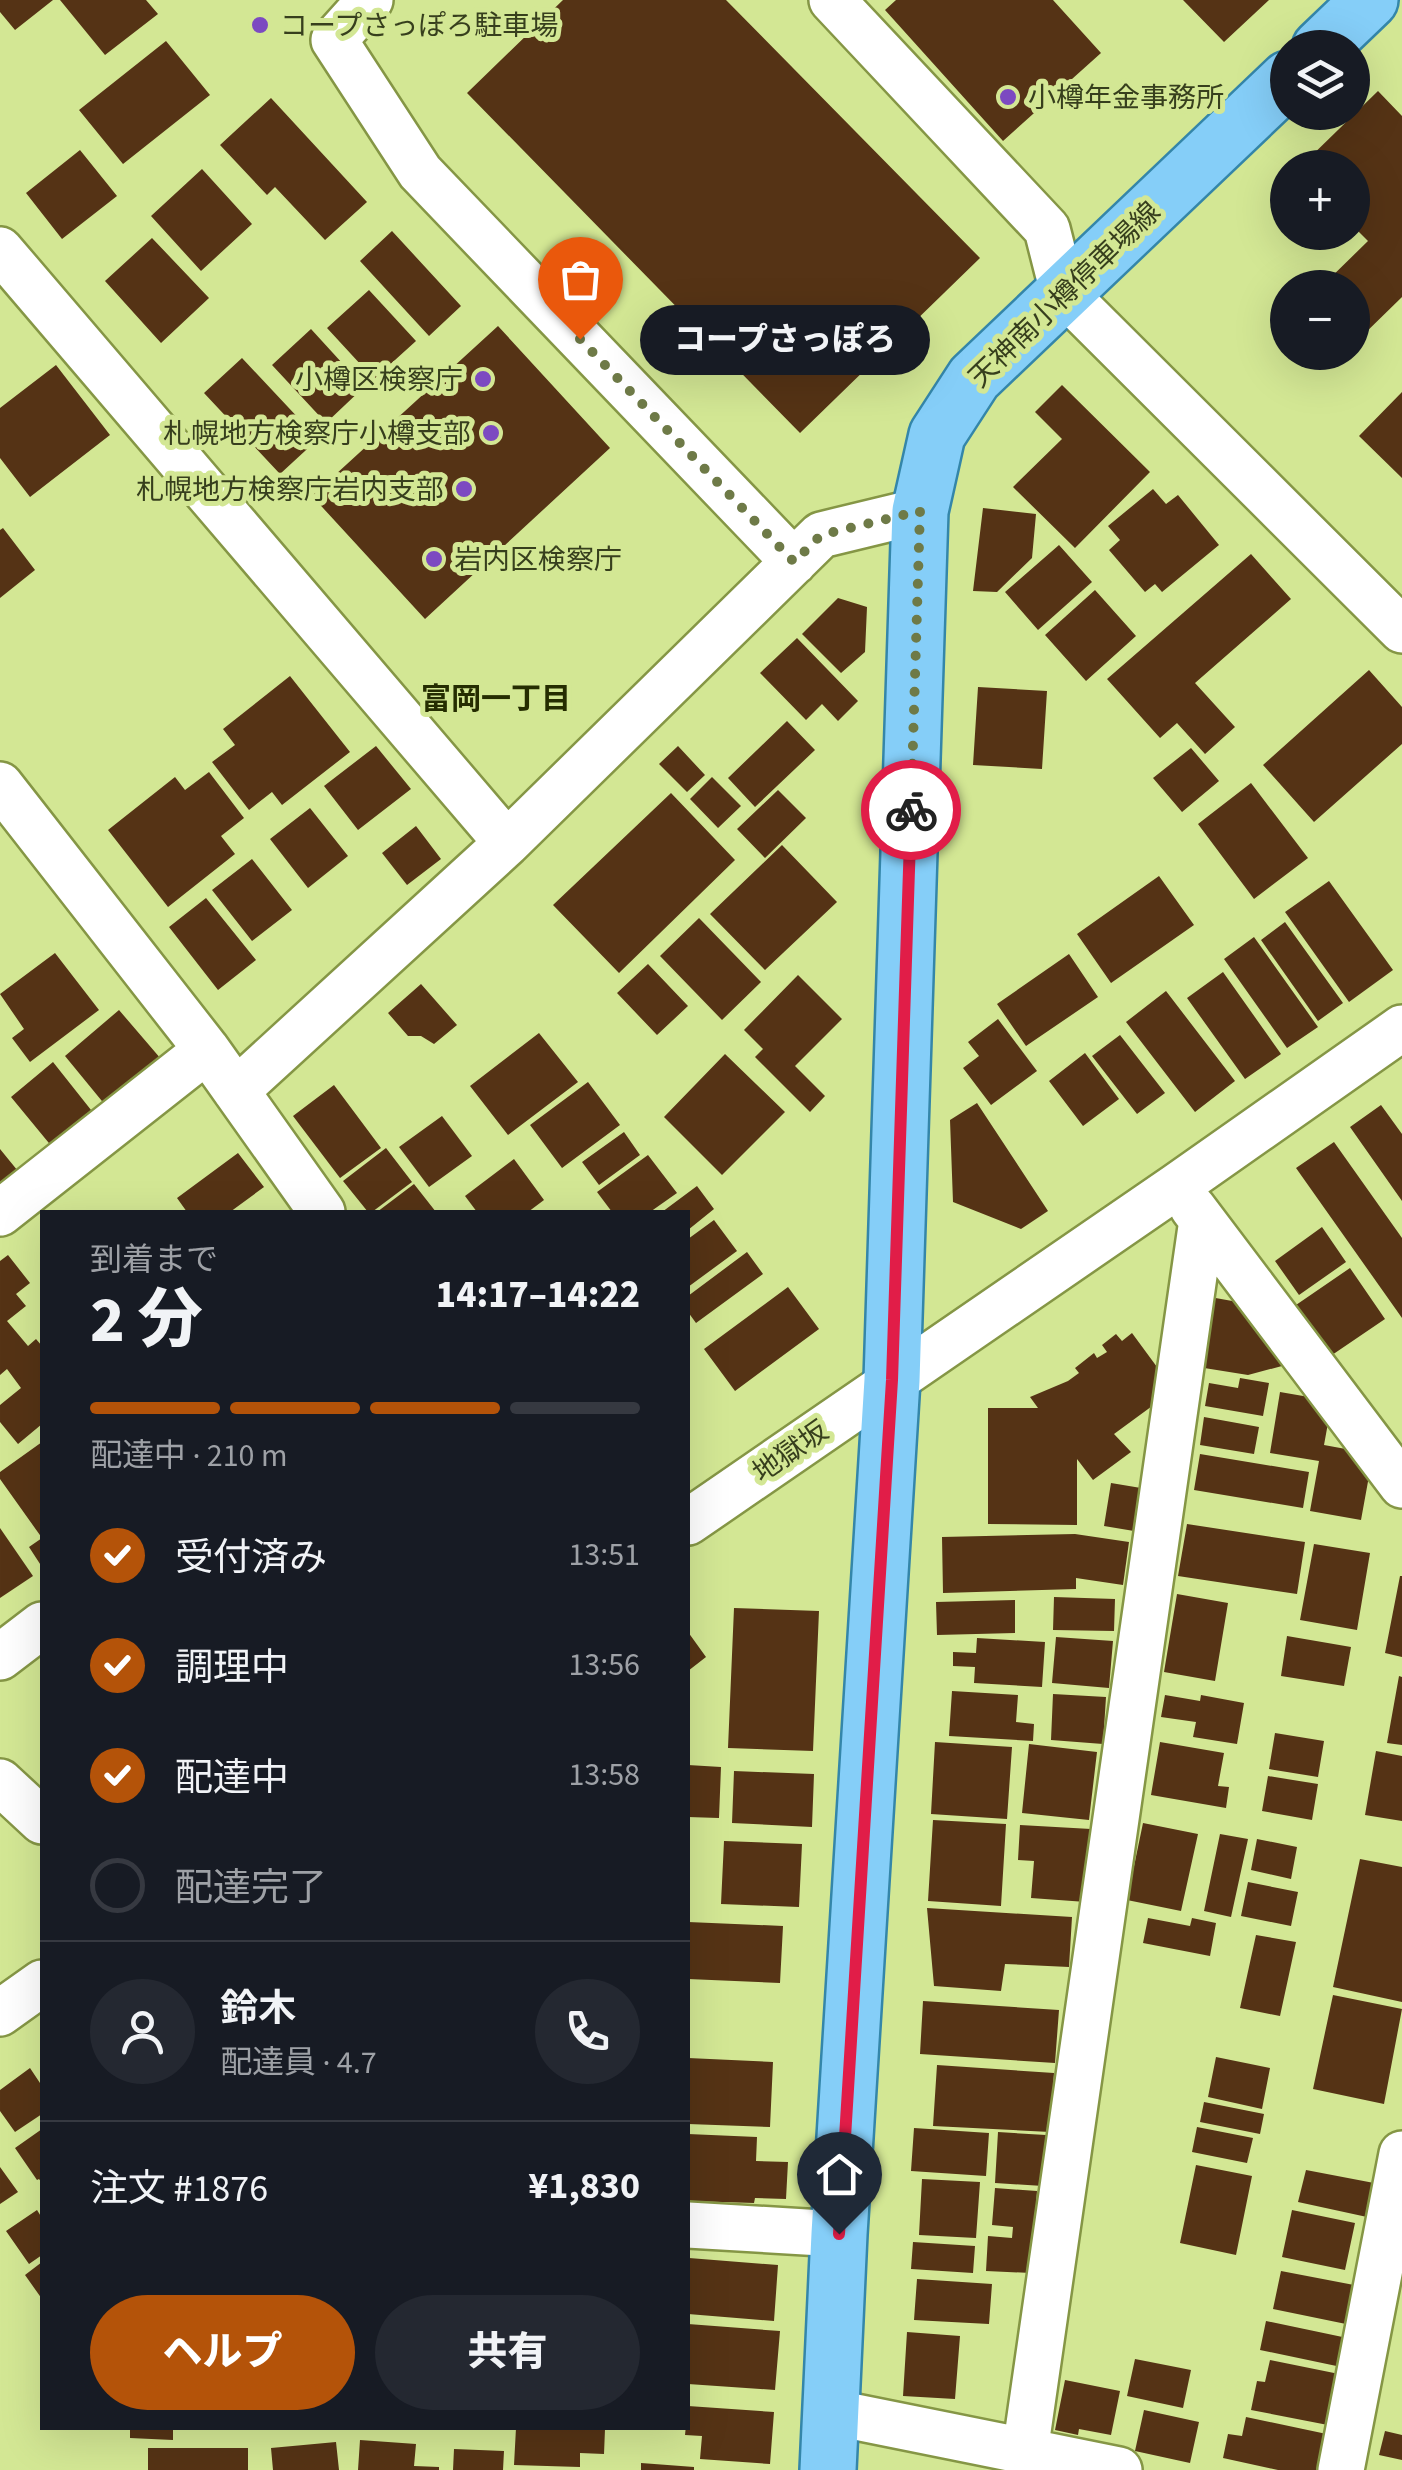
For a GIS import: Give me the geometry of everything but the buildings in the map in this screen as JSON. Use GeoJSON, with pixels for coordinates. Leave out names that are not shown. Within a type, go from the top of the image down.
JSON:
{"type":"FeatureCollection","features":[{"type":"Feature","properties":{"kind":"main road"},"geometry":{"type":"LineString","coordinates":[[1339,30],[1370,0]]}},
{"type":"Feature","properties":{"kind":"main road","name":"天神南小樽停車場線"},"geometry":{"type":"LineString","coordinates":[[828,2470],[892,1380],[920,511],[937,435],[974,378],[1270,96]]}},
{"type":"Feature","properties":{"kind":"street"},"geometry":{"type":"LineString","coordinates":[[370,0],[334,40],[420,172],[794,562]]}},
{"type":"Feature","properties":{"kind":"street"},"geometry":{"type":"LineString","coordinates":[[832,0],[1047,229],[1063,292],[1402,630]]}},
{"type":"Feature","properties":{"kind":"street"},"geometry":{"type":"LineString","coordinates":[[0,250],[508,843]]}},
{"type":"Feature","properties":{"kind":"street"},"geometry":{"type":"LineString","coordinates":[[236,1091],[508,843],[821,535],[920,511]]}},
{"type":"Feature","properties":{"kind":"street"},"geometry":{"type":"LineString","coordinates":[[0,785],[207,1050],[321,1210]]}},
{"type":"Feature","properties":{"kind":"street","name":"地獄坂"},"geometry":{"type":"LineString","coordinates":[[690,1521],[892,1380],[1190,1203],[1402,1028]]}},
{"type":"Feature","properties":{"kind":"street"},"geometry":{"type":"LineString","coordinates":[[0,1214],[207,1050]]}},
{"type":"Feature","properties":{"kind":"street"},"geometry":{"type":"LineString","coordinates":[[1190,1203],[1388,1437],[1402,1485]]}},
{"type":"Feature","properties":{"kind":"street"},"geometry":{"type":"LineString","coordinates":[[1026,2452],[1190,1203]]}},
{"type":"Feature","properties":{"kind":"street"},"geometry":{"type":"LineString","coordinates":[[0,1657],[40,1627]]}},
{"type":"Feature","properties":{"kind":"street"},"geometry":{"type":"LineString","coordinates":[[0,1782],[40,1819]]}},
{"type":"Feature","properties":{"kind":"street"},"geometry":{"type":"LineString","coordinates":[[0,2013],[40,1984]]}},
{"type":"Feature","properties":{"kind":"street"},"geometry":{"type":"LineString","coordinates":[[1341,2470],[1402,2154]]}},
{"type":"Feature","properties":{"kind":"street"},"geometry":{"type":"LineString","coordinates":[[690,2226],[839,2234]]}},
{"type":"Feature","properties":{"kind":"street"},"geometry":{"type":"LineString","coordinates":[[831,2412],[1119,2470]]}},
{"type":"Feature","properties":{"kind":"way so far"},"geometry":{"type":"LineString","coordinates":[[580,339],[794,562],[821,535],[920,511],[911,810]]}},
{"type":"Feature","properties":{"kind":"place","name":"コープさっぽろ駐車場"},"geometry":{"type":"Point","coordinates":[260,25]}},
{"type":"Feature","properties":{"kind":"place","name":"小樽年金事務所"},"geometry":{"type":"Point","coordinates":[1008,97]}},
{"type":"Feature","properties":{"kind":"place","name":"コープさっぽろ"},"geometry":{"type":"Point","coordinates":[580,339]}},
{"type":"Feature","properties":{"kind":"place","name":"小樽区検察庁"},"geometry":{"type":"Point","coordinates":[483,379]}},
{"type":"Feature","properties":{"kind":"place","name":"札幌地方検察庁小樽支部"},"geometry":{"type":"Point","coordinates":[491,433]}},
{"type":"Feature","properties":{"kind":"place","name":"札幌地方検察庁岩内支部"},"geometry":{"type":"Point","coordinates":[464,489]}},
{"type":"Feature","properties":{"kind":"place","name":"岩内区検察庁"},"geometry":{"type":"Point","coordinates":[434,559]}},
{"type":"Feature","properties":{"kind":"district","name":"富岡一丁目"},"geometry":{"type":"Point","coordinates":[496,699]}},
{"type":"Feature","properties":{"kind":"route"},"geometry":{"type":"LineString","coordinates":[[839,2234],[892,1380],[911,810]]}}]}
